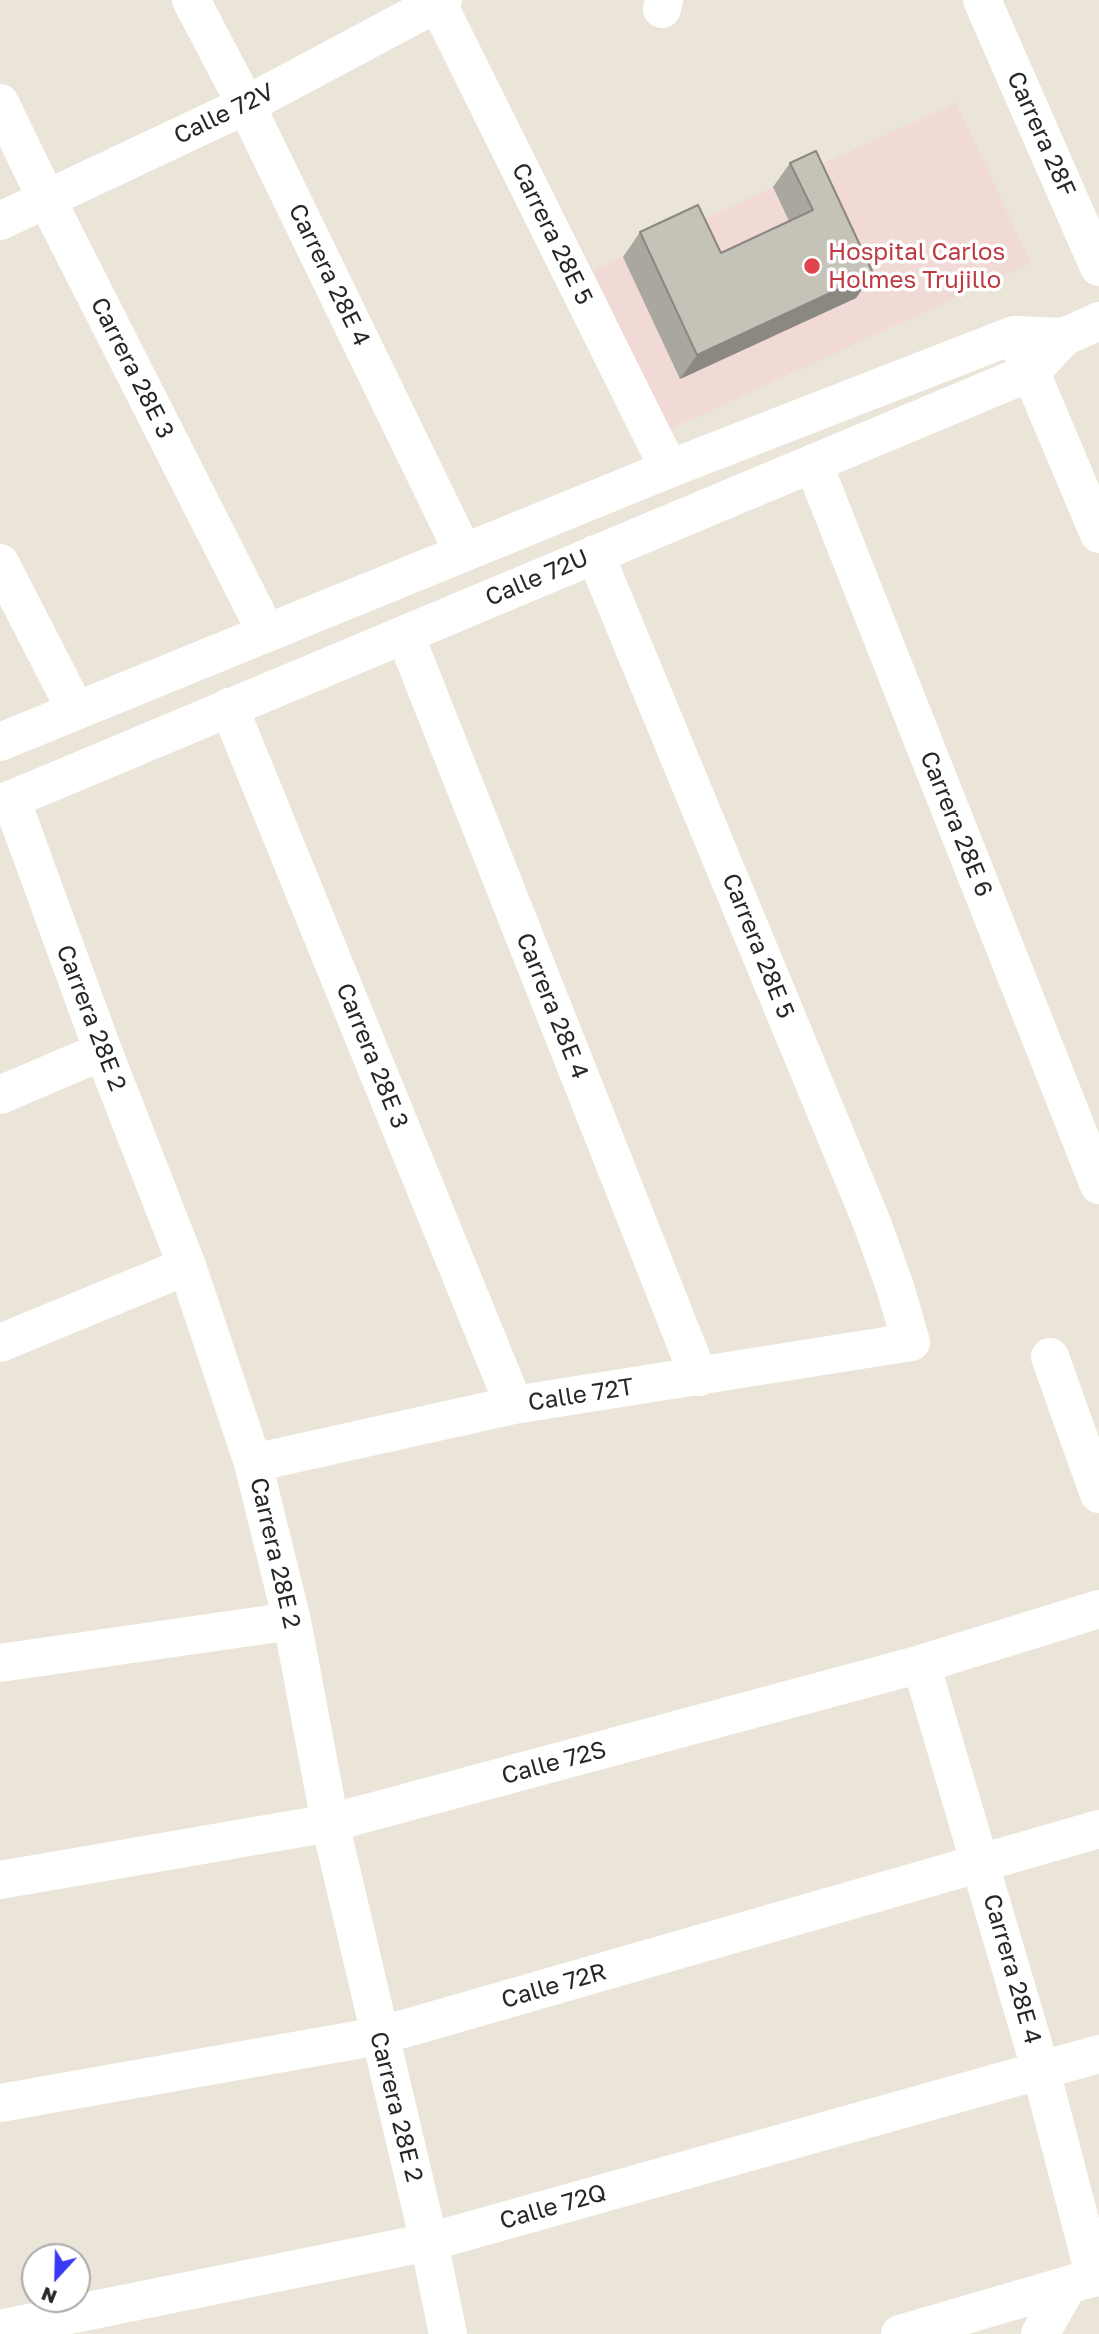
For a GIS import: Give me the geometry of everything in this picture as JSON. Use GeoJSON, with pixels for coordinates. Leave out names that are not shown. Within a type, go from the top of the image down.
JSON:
{"type":"FeatureCollection","features":[{"type":"Feature","properties":{"kind":"street","name":"Carrera 28E 4"},"geometry":{"type":"LineString","coordinates":[[191,0],[246,105],[463,552]]}},
{"type":"Feature","properties":{"kind":"street","name":"Carrera 28F"},"geometry":{"type":"LineString","coordinates":[[982,0],[1099,267]]}},
{"type":"Feature","properties":{"kind":"street","name":"Calle 72V"},"geometry":{"type":"LineString","coordinates":[[0,221],[246,105],[439,1]]}},
{"type":"Feature","properties":{"kind":"street","name":"Carrera 28E 5"},"geometry":{"type":"LineString","coordinates":[[439,1],[668,469]]}},
{"type":"Feature","properties":{"kind":"street","name":"Carrera 28E 3"},"geometry":{"type":"LineString","coordinates":[[0,103],[266,632]]}},
{"type":"Feature","properties":{"kind":"street","name":"Calle 72U"},"geometry":{"type":"LineString","coordinates":[[5,802],[1031,372],[1064,337],[1099,321]]}},
{"type":"Feature","properties":{"kind":"street","name":"Calle 72U"},"geometry":{"type":"LineString","coordinates":[[0,742],[668,469],[1014,335],[1064,337]]}},
{"type":"Feature","properties":{"kind":"street"},"geometry":{"type":"LineString","coordinates":[[1014,335],[1099,534]]}},
{"type":"Feature","properties":{"kind":"street","name":"Carrera 28E 6"},"geometry":{"type":"LineString","coordinates":[[813,463],[1099,1185]]}},
{"type":"Feature","properties":{"kind":"street","name":"Carrera 28E 5"},"geometry":{"type":"LineString","coordinates":[[595,554],[872,1223],[911,1342]]}},
{"type":"Feature","properties":{"kind":"street"},"geometry":{"type":"LineString","coordinates":[[0,563],[76,711]]}},
{"type":"Feature","properties":{"kind":"street","name":"Carrera 28E 4"},"geometry":{"type":"LineString","coordinates":[[405,635],[699,1377]]}},
{"type":"Feature","properties":{"kind":"street","name":"Carrera 28E 3"},"geometry":{"type":"LineString","coordinates":[[229,708],[514,1405]]}},
{"type":"Feature","properties":{"kind":"street","name":"Carrera 28E 2"},"geometry":{"type":"LineString","coordinates":[[5,802],[187,1266],[253,1463],[292,1621],[330,1823],[429,2242],[448,2334]]}},
{"type":"Feature","properties":{"kind":"street"},"geometry":{"type":"LineString","coordinates":[[0,1095],[103,1051]]}},
{"type":"Feature","properties":{"kind":"street"},"geometry":{"type":"LineString","coordinates":[[0,1343],[187,1266]]}},
{"type":"Feature","properties":{"kind":"street","name":"Calle 72T"},"geometry":{"type":"LineString","coordinates":[[253,1463],[514,1405],[911,1342]]}},
{"type":"Feature","properties":{"kind":"street"},"geometry":{"type":"LineString","coordinates":[[1050,1357],[1099,1494]]}},
{"type":"Feature","properties":{"kind":"street","name":"Calle 72S"},"geometry":{"type":"LineString","coordinates":[[0,1880],[330,1823],[921,1664],[1099,1609]]}},
{"type":"Feature","properties":{"kind":"street"},"geometry":{"type":"LineString","coordinates":[[0,1662],[292,1621]]}},
{"type":"Feature","properties":{"kind":"street","name":"Carrera 28E 4"},"geometry":{"type":"LineString","coordinates":[[921,1664],[1041,2071],[1087,2280]]}},
{"type":"Feature","properties":{"kind":"street","name":"Calle 72R"},"geometry":{"type":"LineString","coordinates":[[0,2103],[379,2036],[1099,1829]]}},
{"type":"Feature","properties":{"kind":"street","name":"Calle 72Q"},"geometry":{"type":"LineString","coordinates":[[0,2329],[429,2242],[1099,2054]]}},
{"type":"Feature","properties":{"kind":"street"},"geometry":{"type":"LineString","coordinates":[[900,2334],[1087,2280]]}},
{"type":"Feature","properties":{"kind":"street"},"geometry":{"type":"LineString","coordinates":[[1040,2334],[1087,2280]]}},
{"type":"Feature","properties":{"kind":"shaded area","name":"Hospital Carlos Holmes Trujillo"},"geometry":{"type":"Polygon","coordinates":[[[956,103],[1031,263],[668,430],[593,270],[956,103]]]}},
{"type":"Feature","properties":{"kind":"building"},"geometry":{"type":"Polygon","coordinates":[[[816,151],[873,273],[697,355],[640,232],[698,205],[721,253],[813,210],[790,163],[816,151]]]}},
{"type":"Feature","properties":{"kind":"place","name":"Hospital Carlos Holmes Trujillo"},"geometry":{"type":"Point","coordinates":[812,266]}}]}
